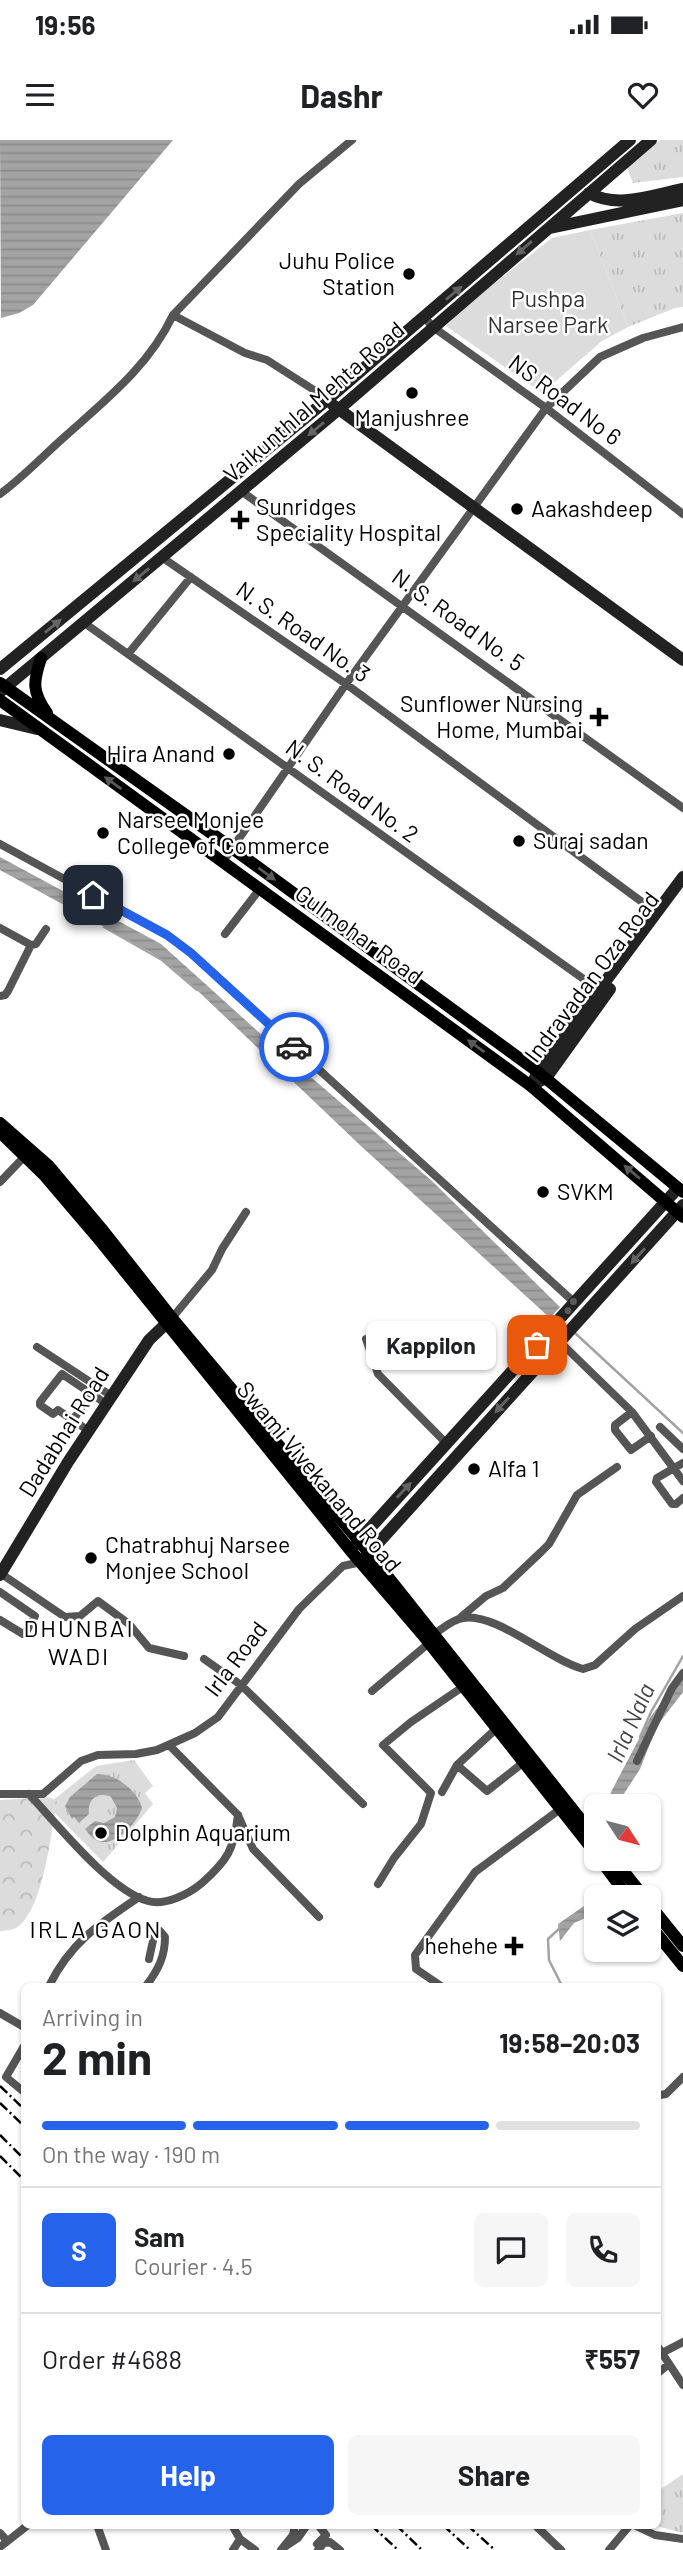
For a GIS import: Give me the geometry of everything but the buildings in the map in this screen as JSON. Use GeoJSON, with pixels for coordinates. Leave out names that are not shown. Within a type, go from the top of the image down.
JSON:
{"type":"FeatureCollection","features":[{"type":"Feature","properties":{"kind":"main road","name":"Vaikunthlal Mehta Road"},"geometry":{"type":"LineString","coordinates":[[1,690],[338,410],[429,322],[630,140]]}},
{"type":"Feature","properties":{"kind":"main road","name":"Vaikunthlal Mehta Road"},"geometry":{"type":"LineString","coordinates":[[0,669],[328,399],[546,229],[651,140]]}},
{"type":"Feature","properties":{"kind":"main road"},"geometry":{"type":"LineString","coordinates":[[546,229],[624,201],[683,189]]}},
{"type":"Feature","properties":{"kind":"main road"},"geometry":{"type":"LineString","coordinates":[[589,193],[607,208],[683,200]]}},
{"type":"Feature","properties":{"kind":"main road"},"geometry":{"type":"LineString","coordinates":[[328,399],[338,410],[683,660]]}},
{"type":"Feature","properties":{"kind":"main road"},"geometry":{"type":"LineString","coordinates":[[41,658],[35,686],[37,699],[52,720]]}},
{"type":"Feature","properties":{"kind":"main road","name":"Gulmohar Road"},"geometry":{"type":"LineString","coordinates":[[1,690],[52,720],[232,848],[542,1075],[681,1190]]}},
{"type":"Feature","properties":{"kind":"main road","name":"Gulmohar Road"},"geometry":{"type":"LineString","coordinates":[[1,690],[43,732],[531,1086],[681,1211]]}},
{"type":"Feature","properties":{"kind":"main road"},"geometry":{"type":"LineString","coordinates":[[0,720],[26,725],[43,732]]}},
{"type":"Feature","properties":{"kind":"main road"},"geometry":{"type":"LineString","coordinates":[[146,807],[156,794]]}},
{"type":"Feature","properties":{"kind":"main road","name":"Indravadan Oza Road"},"geometry":{"type":"LineString","coordinates":[[542,1075],[599,990],[683,877]]}},
{"type":"Feature","properties":{"kind":"main road","name":"Indravadan Oza Road"},"geometry":{"type":"LineString","coordinates":[[542,1075],[683,890]]}},
{"type":"Feature","properties":{"kind":"main road"},"geometry":{"type":"LineString","coordinates":[[531,1086],[542,1075]]}},
{"type":"Feature","properties":{"kind":"main road","name":"Swami Vivekanand Road"},"geometry":{"type":"LineString","coordinates":[[0,1123],[49,1166],[584,1830]]}},
{"type":"Feature","properties":{"kind":"main road","name":"Swami Vivekanand Road"},"geometry":{"type":"LineString","coordinates":[[0,1132],[45,1176],[169,1317]]}},
{"type":"Feature","properties":{"kind":"main road"},"geometry":{"type":"LineString","coordinates":[[354,1545],[667,1202],[681,1190]]}},
{"type":"Feature","properties":{"kind":"main road"},"geometry":{"type":"LineString","coordinates":[[365,1558],[576,1322],[681,1211]]}},
{"type":"Feature","properties":{"kind":"main road","name":"Dadabhai Road"},"geometry":{"type":"LineString","coordinates":[[0,1571],[78,1423],[144,1337],[169,1317]]}},
{"type":"Feature","properties":{"kind":"main road","name":"Dadabhai Road"},"geometry":{"type":"LineString","coordinates":[[0,1571],[141,1351],[169,1317]]}},
{"type":"Feature","properties":{"kind":"main road","name":"Swami Vivekanand Road"},"geometry":{"type":"LineString","coordinates":[[432,1638],[464,1686],[524,1762],[564,1806]]}},
{"type":"Feature","properties":{"kind":"main road"},"geometry":{"type":"LineString","coordinates":[[623,1871],[634,1885]]}},
{"type":"Feature","properties":{"kind":"main road"},"geometry":{"type":"LineString","coordinates":[[661,1919],[683,1946]]}},
{"type":"Feature","properties":{"kind":"main road"},"geometry":{"type":"LineString","coordinates":[[661,1939],[683,1966]]}},
{"type":"Feature","properties":{"kind":"street"},"geometry":{"type":"LineString","coordinates":[[0,494],[127,381],[164,334],[173,315],[299,184],[352,140]]}},
{"type":"Feature","properties":{"kind":"street"},"geometry":{"type":"LineString","coordinates":[[173,315],[245,354],[267,360],[328,399]]}},
{"type":"Feature","properties":{"kind":"street","name":"NS Road No 6"},"geometry":{"type":"LineString","coordinates":[[429,322],[547,408],[683,514]]}},
{"type":"Feature","properties":{"kind":"street"},"geometry":{"type":"LineString","coordinates":[[222,863],[346,684],[547,408],[600,357],[643,338],[683,327]]}},
{"type":"Feature","properties":{"kind":"street","name":"N. S. Road No. 5"},"geometry":{"type":"LineString","coordinates":[[242,491],[683,807]]}},
{"type":"Feature","properties":{"kind":"street","name":"N. S. Road No. 3"},"geometry":{"type":"LineString","coordinates":[[163,558],[346,684],[657,913]]}},
{"type":"Feature","properties":{"kind":"street"},"geometry":{"type":"LineString","coordinates":[[128,654],[191,576]]}},
{"type":"Feature","properties":{"kind":"street","name":"N. S. Road No. 2"},"geometry":{"type":"LineString","coordinates":[[83,622],[599,990]]}},
{"type":"Feature","properties":{"kind":"street"},"geometry":{"type":"LineString","coordinates":[[0,844],[167,935],[191,953],[575,1303]]}},
{"type":"Feature","properties":{"kind":"street"},"geometry":{"type":"LineString","coordinates":[[225,934],[259,890]]}},
{"type":"Feature","properties":{"kind":"street"},"geometry":{"type":"LineString","coordinates":[[0,929],[31,945],[36,944],[46,929]]}},
{"type":"Feature","properties":{"kind":"street"},"geometry":{"type":"LineString","coordinates":[[0,996],[8,991],[31,945]]}},
{"type":"Feature","properties":{"kind":"street"},"geometry":{"type":"LineString","coordinates":[[0,1182],[25,1156]]}},
{"type":"Feature","properties":{"kind":"street"},"geometry":{"type":"LineString","coordinates":[[169,1317],[212,1270],[246,1212]]}},
{"type":"Feature","properties":{"kind":"street"},"geometry":{"type":"LineString","coordinates":[[562,1338],[632,1412],[683,1481]]}},
{"type":"Feature","properties":{"kind":"street"},"geometry":{"type":"LineString","coordinates":[[366,1339],[378,1374],[447,1444]]}},
{"type":"Feature","properties":{"kind":"street"},"geometry":{"type":"LineString","coordinates":[[37,1347],[100,1396]]}},
{"type":"Feature","properties":{"kind":"street"},"geometry":{"type":"LineString","coordinates":[[68,1371],[100,1396]]}},
{"type":"Feature","properties":{"kind":"street"},"geometry":{"type":"LineString","coordinates":[[68,1371],[60,1375],[40,1404],[53,1413],[58,1410],[78,1423]]}},
{"type":"Feature","properties":{"kind":"street"},"geometry":{"type":"LineString","coordinates":[[632,1412],[615,1425],[615,1430],[631,1450],[651,1436]]}},
{"type":"Feature","properties":{"kind":"street"},"geometry":{"type":"LineString","coordinates":[[660,1427],[683,1449]]}},
{"type":"Feature","properties":{"kind":"street"},"geometry":{"type":"LineString","coordinates":[[683,1463],[657,1478],[657,1483],[674,1504],[683,1498]]}},
{"type":"Feature","properties":{"kind":"street"},"geometry":{"type":"LineString","coordinates":[[372,1691],[432,1638],[486,1596],[503,1588],[549,1544],[577,1495],[617,1467]]}},
{"type":"Feature","properties":{"kind":"street"},"geometry":{"type":"LineString","coordinates":[[343,1566],[354,1545]]}},
{"type":"Feature","properties":{"kind":"street"},"geometry":{"type":"LineString","coordinates":[[343,1566],[365,1558]]}},
{"type":"Feature","properties":{"kind":"street","name":"Irla Road"},"geometry":{"type":"LineString","coordinates":[[0,1794],[43,1794],[81,1761],[99,1755],[136,1754],[169,1745],[195,1733],[218,1717],[299,1609],[343,1566]]}},
{"type":"Feature","properties":{"kind":"street"},"geometry":{"type":"LineString","coordinates":[[0,1571],[65,1617],[80,1616],[98,1601],[129,1624],[149,1648],[184,1657]]}},
{"type":"Feature","properties":{"kind":"street"},"geometry":{"type":"LineString","coordinates":[[0,1591],[35,1616],[23,1634],[0,1620]]}},
{"type":"Feature","properties":{"kind":"street"},"geometry":{"type":"LineString","coordinates":[[461,1618],[492,1622],[583,1669],[595,1665],[635,1629],[683,1596]]}},
{"type":"Feature","properties":{"kind":"street"},"geometry":{"type":"LineString","coordinates":[[204,1659],[241,1685],[362,1804]]}},
{"type":"Feature","properties":{"kind":"street"},"geometry":{"type":"LineString","coordinates":[[637,1761],[672,1688],[683,1673]]}},
{"type":"Feature","properties":{"kind":"street"},"geometry":{"type":"LineString","coordinates":[[378,1884],[394,1858],[421,1824],[431,1793],[383,1745],[411,1722],[464,1686]]}},
{"type":"Feature","properties":{"kind":"street"},"geometry":{"type":"LineString","coordinates":[[442,1792],[457,1765],[497,1728]]}},
{"type":"Feature","properties":{"kind":"street"},"geometry":{"type":"LineString","coordinates":[[169,1745],[238,1815],[253,1849],[319,1917]]}},
{"type":"Feature","properties":{"kind":"street"},"geometry":{"type":"LineString","coordinates":[[457,1765],[487,1791],[524,1762]]}},
{"type":"Feature","properties":{"kind":"street"},"geometry":{"type":"LineString","coordinates":[[29,1794],[102,1870],[139,1897],[161,1903],[198,1886],[222,1866],[234,1844],[238,1815]]}},
{"type":"Feature","properties":{"kind":"street"},"geometry":{"type":"LineString","coordinates":[[437,1983],[416,1969],[415,1955],[475,1872],[564,1806]]}},
{"type":"Feature","properties":{"kind":"street"},"geometry":{"type":"LineString","coordinates":[[50,1983],[59,1966],[93,1928],[139,1897]]}},
{"type":"Feature","properties":{"kind":"street"},"geometry":{"type":"LineString","coordinates":[[148,1983],[159,1968],[163,1956],[165,1937],[160,1931],[154,1936],[149,1959]]}},
{"type":"Feature","properties":{"kind":"street"},"geometry":{"type":"LineString","coordinates":[[0,2013],[21,2025]]}},
{"type":"Feature","properties":{"kind":"street"},"geometry":{"type":"LineString","coordinates":[[21,2051],[6,2077],[21,2090]]}},
{"type":"Feature","properties":{"kind":"street"},"geometry":{"type":"LineString","coordinates":[[661,2095],[666,2094],[683,2077]]}},
{"type":"Feature","properties":{"kind":"street"},"geometry":{"type":"LineString","coordinates":[[661,2350],[683,2342]]}},
{"type":"Feature","properties":{"kind":"street"},"geometry":{"type":"LineString","coordinates":[[661,2352],[683,2385]]}},
{"type":"Feature","properties":{"kind":"street"},"geometry":{"type":"LineString","coordinates":[[661,2374],[669,2364]]}},
{"type":"Feature","properties":{"kind":"street"},"geometry":{"type":"LineString","coordinates":[[0,2533],[4,2544],[23,2529]]}},
{"type":"Feature","properties":{"kind":"street"},"geometry":{"type":"LineString","coordinates":[[98,2529],[106,2550]]}},
{"type":"Feature","properties":{"kind":"street"},"geometry":{"type":"LineString","coordinates":[[235,2529],[240,2539],[256,2550]]}},
{"type":"Feature","properties":{"kind":"street"},"geometry":{"type":"LineString","coordinates":[[284,2548],[294,2529]]}},
{"type":"Feature","properties":{"kind":"street"},"geometry":{"type":"LineString","coordinates":[[284,2548],[298,2538],[304,2529]]}},
{"type":"Feature","properties":{"kind":"street"},"geometry":{"type":"LineString","coordinates":[[317,2548],[326,2535],[321,2529]]}},
{"type":"Feature","properties":{"kind":"street"},"geometry":{"type":"LineString","coordinates":[[539,2529],[561,2550]]}},
{"type":"Feature","properties":{"kind":"street"},"geometry":{"type":"LineString","coordinates":[[608,2550],[628,2529]]}},
{"type":"Feature","properties":{"kind":"street"},"geometry":{"type":"LineString","coordinates":[[641,2529],[654,2535],[683,2539]]}},
{"type":"Feature","properties":{"kind":"street"},"geometry":{"type":"LineString","coordinates":[[233,2550],[240,2539]]}},
{"type":"Feature","properties":{"kind":"street"},"geometry":{"type":"LineString","coordinates":[[317,2548],[327,2542],[340,2550]]}},
{"type":"Feature","properties":{"kind":"green space"},"geometry":{"type":"Polygon","coordinates":[[[660,140],[683,140],[683,177],[633,183],[627,168],[660,140]]]}},
{"type":"Feature","properties":{"kind":"green space"},"geometry":{"type":"Polygon","coordinates":[[[683,213],[683,307],[628,327],[590,230],[683,213]]]}},
{"type":"Feature","properties":{"kind":"green space","name":"Pushpa Narsee Park"},"geometry":{"type":"Polygon","coordinates":[[[590,230],[628,327],[602,341],[542,393],[446,326],[464,307],[552,238],[590,230]]]}},
{"type":"Feature","properties":{"kind":"green space","name":"Dolphin Aquarium"},"geometry":{"type":"Polygon","coordinates":[[[134,1760],[153,1786],[145,1793],[153,1804],[103,1862],[47,1805],[96,1766],[134,1760]]]}},
{"type":"Feature","properties":{"kind":"green space"},"geometry":{"type":"Polygon","coordinates":[[[48,1797],[57,1801],[40,1888],[26,1919],[16,1928],[0,1931],[0,1800],[48,1797]]]}},
{"type":"Feature","properties":{"kind":"green space"},"geometry":{"type":"Polygon","coordinates":[[[683,2474],[683,2533],[661,2527],[661,2489],[683,2474]]]}},
{"type":"Feature","properties":{"kind":"shaded area"},"geometry":{"type":"Polygon","coordinates":[[[0,140],[173,140],[33,305],[19,313],[1,318],[0,140]]]}},
{"type":"Feature","properties":{"kind":"shaded area"},"geometry":{"type":"Polygon","coordinates":[[[0,857],[161,944],[263,1036],[432,1181],[560,1307],[550,1318],[362,1147],[179,973],[152,953],[0,870],[0,857]]]}},
{"type":"Feature","properties":{"kind":"shaded area","name":"Irla Nala"},"geometry":{"type":"Polygon","coordinates":[[[683,1676],[683,1692],[657,1726],[640,1769],[624,1794],[611,1794],[611,1792],[651,1716],[683,1676]]]}},
{"type":"Feature","properties":{"kind":"shaded area"},"geometry":{"type":"Polygon","coordinates":[[[97,1774],[111,1776],[125,1784],[136,1795],[142,1808],[125,1832],[105,1842],[94,1839],[85,1829],[95,1821],[104,1823],[115,1817],[117,1808],[111,1797],[101,1795],[94,1798],[89,1814],[79,1823],[74,1817],[72,1819],[65,1806],[70,1797],[97,1774]]]}},
{"type":"Feature","properties":{"kind":"shaded area"},"geometry":{"type":"Polygon","coordinates":[[[584,1906],[584,1919],[574,1923],[560,1941],[558,1924],[584,1906]]]}},
{"type":"Feature","properties":{"kind":"waterway","name":"Irla Nala"},"geometry":{"type":"LineString","coordinates":[[104,927],[162,960],[197,990]]}},
{"type":"Feature","properties":{"kind":"waterway","name":"Irla Nala"},"geometry":{"type":"LineString","coordinates":[[575,1333],[683,1433]]}},
{"type":"Feature","properties":{"kind":"waterway","name":"Irla Nala"},"geometry":{"type":"LineString","coordinates":[[640,1737],[683,1656]]}},
{"type":"Feature","properties":{"kind":"waterway","name":"Irla Nala"},"geometry":{"type":"LineString","coordinates":[[560,1928],[548,1939],[549,1960],[560,1983]]}},
{"type":"Feature","properties":{"kind":"railway"},"geometry":{"type":"LineString","coordinates":[[0,2086],[21,2106]]}},
{"type":"Feature","properties":{"kind":"railway"},"geometry":{"type":"LineString","coordinates":[[0,2103],[21,2123]]}},
{"type":"Feature","properties":{"kind":"railway"},"geometry":{"type":"LineString","coordinates":[[0,2135],[21,2156]]}},
{"type":"Feature","properties":{"kind":"railway"},"geometry":{"type":"LineString","coordinates":[[0,2156],[21,2177]]}},
{"type":"Feature","properties":{"kind":"railway"},"geometry":{"type":"LineString","coordinates":[[375,2529],[398,2550]]}},
{"type":"Feature","properties":{"kind":"railway"},"geometry":{"type":"LineString","coordinates":[[400,2529],[422,2550]]}},
{"type":"Feature","properties":{"kind":"railway"},"geometry":{"type":"LineString","coordinates":[[447,2529],[470,2550]]}},
{"type":"Feature","properties":{"kind":"railway"},"geometry":{"type":"LineString","coordinates":[[471,2529],[495,2550]]}},
{"type":"Feature","properties":{"kind":"way so far"},"geometry":{"type":"LineString","coordinates":[[294,1047],[575,1303],[537,1345]]}},
{"type":"Feature","properties":{"kind":"place","name":"Juhu Police Station"},"geometry":{"type":"Point","coordinates":[409,274]}},
{"type":"Feature","properties":{"kind":"place","name":"Manjushree"},"geometry":{"type":"Point","coordinates":[412,393]}},
{"type":"Feature","properties":{"kind":"place","name":"Aakashdeep"},"geometry":{"type":"Point","coordinates":[517,509]}},
{"type":"Feature","properties":{"kind":"place","name":"Sunridges Speciality Hospital"},"geometry":{"type":"Point","coordinates":[240,520]}},
{"type":"Feature","properties":{"kind":"place","name":"Sunflower Nursing Home, Mumbai"},"geometry":{"type":"Point","coordinates":[599,717]}},
{"type":"Feature","properties":{"kind":"place","name":"Hira Anand"},"geometry":{"type":"Point","coordinates":[229,754]}},
{"type":"Feature","properties":{"kind":"place","name":"Narsee Monjee College of Commerce"},"geometry":{"type":"Point","coordinates":[103,833]}},
{"type":"Feature","properties":{"kind":"place","name":"Suraj sadan"},"geometry":{"type":"Point","coordinates":[519,841]}},
{"type":"Feature","properties":{"kind":"place","name":"SVKM"},"geometry":{"type":"Point","coordinates":[543,1192]}},
{"type":"Feature","properties":{"kind":"place","name":"Kappilon"},"geometry":{"type":"Point","coordinates":[537,1345]}},
{"type":"Feature","properties":{"kind":"place","name":"Alfa 1"},"geometry":{"type":"Point","coordinates":[474,1469]}},
{"type":"Feature","properties":{"kind":"place","name":"Chatrabhuj Narsee Monjee School"},"geometry":{"type":"Point","coordinates":[91,1558]}},
{"type":"Feature","properties":{"kind":"place","name":"Dolphin Aquarium"},"geometry":{"type":"Point","coordinates":[101,1833]}},
{"type":"Feature","properties":{"kind":"place","name":"hehehe"},"geometry":{"type":"Point","coordinates":[514,1946]}},
{"type":"Feature","properties":{"kind":"district","name":"DHUNBAI WADI"},"geometry":{"type":"Point","coordinates":[79,1643]}},
{"type":"Feature","properties":{"kind":"district","name":"IRLA GAON"},"geometry":{"type":"Point","coordinates":[96,1930]}},
{"type":"Feature","properties":{"kind":"route"},"geometry":{"type":"LineString","coordinates":[[93,895],[167,935],[191,953],[294,1047]]}}]}
